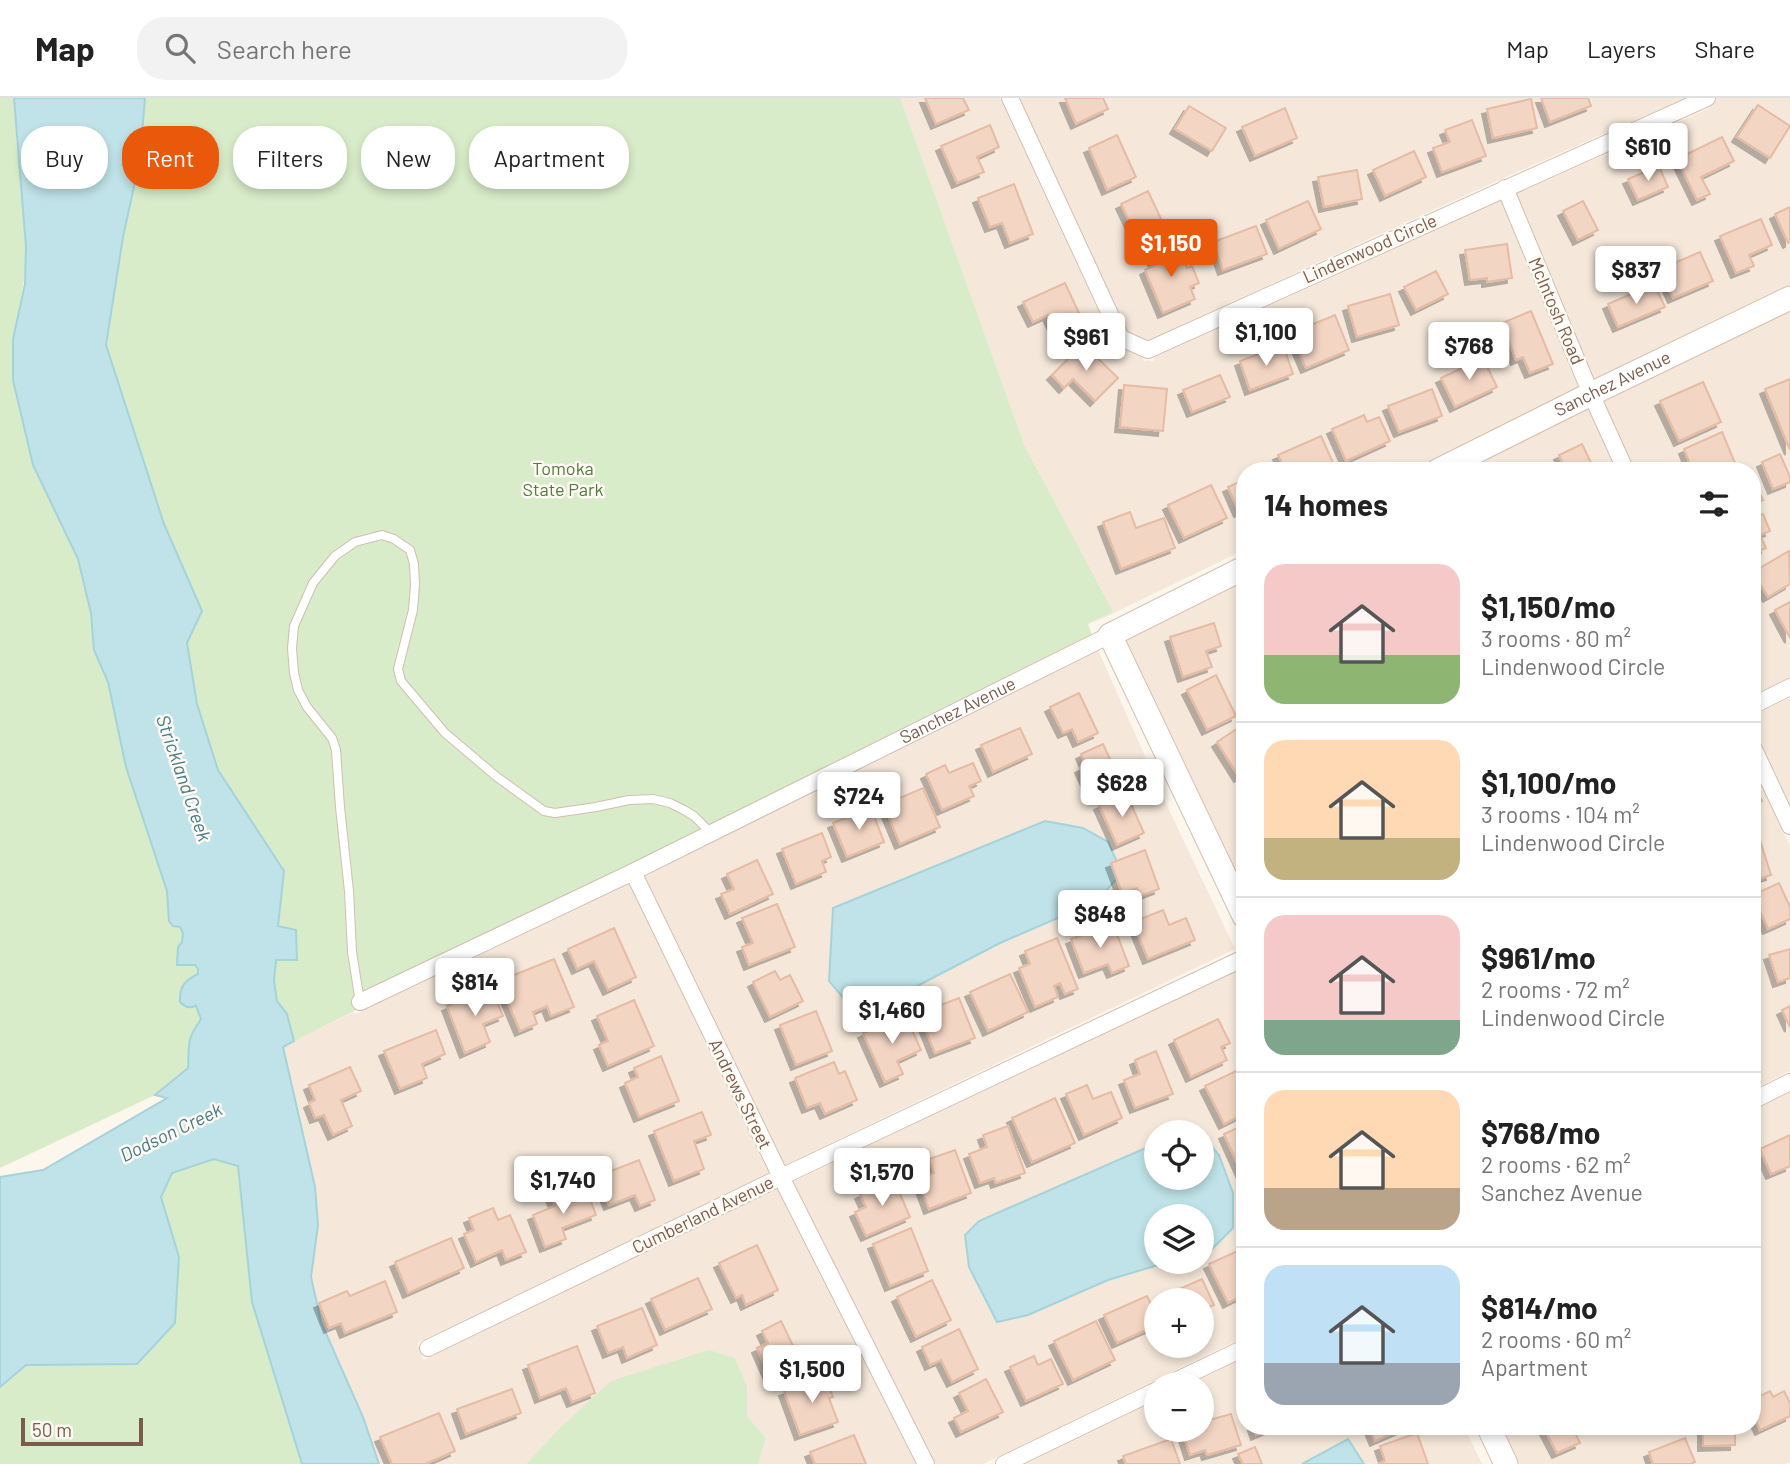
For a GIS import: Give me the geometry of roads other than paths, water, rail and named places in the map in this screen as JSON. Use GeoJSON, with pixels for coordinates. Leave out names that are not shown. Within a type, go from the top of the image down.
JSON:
{"type":"FeatureCollection","features":[{"type":"Feature","properties":{"kind":"street","name":"Lindenwood Circle"},"geometry":{"type":"LineString","coordinates":[[1010,98],[1121,338],[1148,350],[1707,98]]}},
{"type":"Feature","properties":{"kind":"street","name":"McIntosh Road"},"geometry":{"type":"LineString","coordinates":[[1505,188],[1622,462]]}},
{"type":"Feature","properties":{"kind":"street","name":"Sanchez Avenue"},"geometry":{"type":"LineString","coordinates":[[1455,462],[1790,298]]}},
{"type":"Feature","properties":{"kind":"street","name":"Sanchez Avenue"},"geometry":{"type":"LineString","coordinates":[[360,1002],[633,872],[1236,572]]}},
{"type":"Feature","properties":{"kind":"street"},"geometry":{"type":"LineString","coordinates":[[1110,635],[1236,899]]}},
{"type":"Feature","properties":{"kind":"street"},"geometry":{"type":"LineString","coordinates":[[1761,702],[1790,687]]}},
{"type":"Feature","properties":{"kind":"street"},"geometry":{"type":"LineString","coordinates":[[1761,764],[1790,826]]}},
{"type":"Feature","properties":{"kind":"street","name":"Andrews Street"},"geometry":{"type":"LineString","coordinates":[[633,872],[781,1177],[926,1464]]}},
{"type":"Feature","properties":{"kind":"street","name":"Cumberland Avenue"},"geometry":{"type":"LineString","coordinates":[[428,1348],[1236,962]]}},
{"type":"Feature","properties":{"kind":"street"},"geometry":{"type":"LineString","coordinates":[[1761,1096],[1790,1082]]}},
{"type":"Feature","properties":{"kind":"street"},"geometry":{"type":"LineString","coordinates":[[1195,1372],[1236,1352]]}},
{"type":"Feature","properties":{"kind":"street"},"geometry":{"type":"LineString","coordinates":[[1004,1464],[1144,1396]]}},
{"type":"Feature","properties":{"kind":"street"},"geometry":{"type":"LineString","coordinates":[[1492,1435],[1506,1464]]}},
{"type":"Feature","properties":{"kind":"lane"},"geometry":{"type":"LineString","coordinates":[[360,1002],[352,952],[336,750],[332,738],[307,707],[299,690],[294,674],[292,648],[294,626],[313,583],[335,556],[355,542],[382,535],[394,539],[410,550],[415,585],[413,610],[398,669],[401,681],[445,733],[497,777],[544,811],[555,813],[629,800],[653,799],[684,810],[711,832]]}},
{"type":"Feature","properties":{"kind":"water"},"geometry":{"type":"Polygon","coordinates":[[[14,98],[145,98],[143,126],[122,126],[122,189],[133,189],[106,345],[164,524],[202,611],[187,643],[197,704],[218,770],[284,871],[278,926],[296,930],[297,960],[276,960],[274,981],[277,1001],[287,1014],[294,1041],[283,1047],[315,1187],[318,1225],[311,1277],[321,1322],[363,1417],[379,1464],[302,1464],[252,1302],[238,1166],[214,1159],[172,1173],[161,1197],[179,1257],[175,1323],[137,1364],[26,1365],[0,1387],[0,1177],[43,1170],[167,1098],[155,1095],[188,1068],[190,1038],[201,1019],[196,1006],[188,1007],[180,1002],[182,988],[198,974],[198,969],[195,965],[177,965],[178,947],[183,933],[180,927],[173,926],[169,921],[167,891],[126,767],[108,682],[94,650],[91,613],[78,559],[33,465],[13,380],[13,339],[25,284],[26,247],[21,189],[108,189],[108,126],[21,126],[21,185],[14,98]]]}},
{"type":"Feature","properties":{"kind":"water"},"geometry":{"type":"Polygon","coordinates":[[[1045,821],[1083,828],[1108,842],[1122,873],[1097,901],[1000,943],[892,999],[850,1006],[829,981],[833,908],[1045,821]]]}},
{"type":"Feature","properties":{"kind":"water"},"geometry":{"type":"Polygon","coordinates":[[[1144,1149],[1144,1190],[1214,1190],[1214,1149],[1219,1155],[1233,1193],[1233,1228],[1214,1247],[1214,1204],[1144,1204],[1144,1269],[1108,1280],[1028,1315],[997,1322],[969,1267],[965,1235],[979,1221],[1144,1149]]]}},
{"type":"Feature","properties":{"kind":"water"},"geometry":{"type":"Polygon","coordinates":[[[1348,1439],[1364,1464],[1302,1464],[1348,1439]]]}},
{"type":"Feature","properties":{"kind":"park label","name":"Tomoka State Park"},"geometry":{"type":"Point","coordinates":[563,479]}},
{"type":"Feature","properties":{"kind":"water label","name":"Strickland Creek"},"geometry":{"type":"Point","coordinates":[184,778]}},
{"type":"Feature","properties":{"kind":"water label","name":"Dodson Creek"},"geometry":{"type":"Point","coordinates":[171,1132]}}]}
